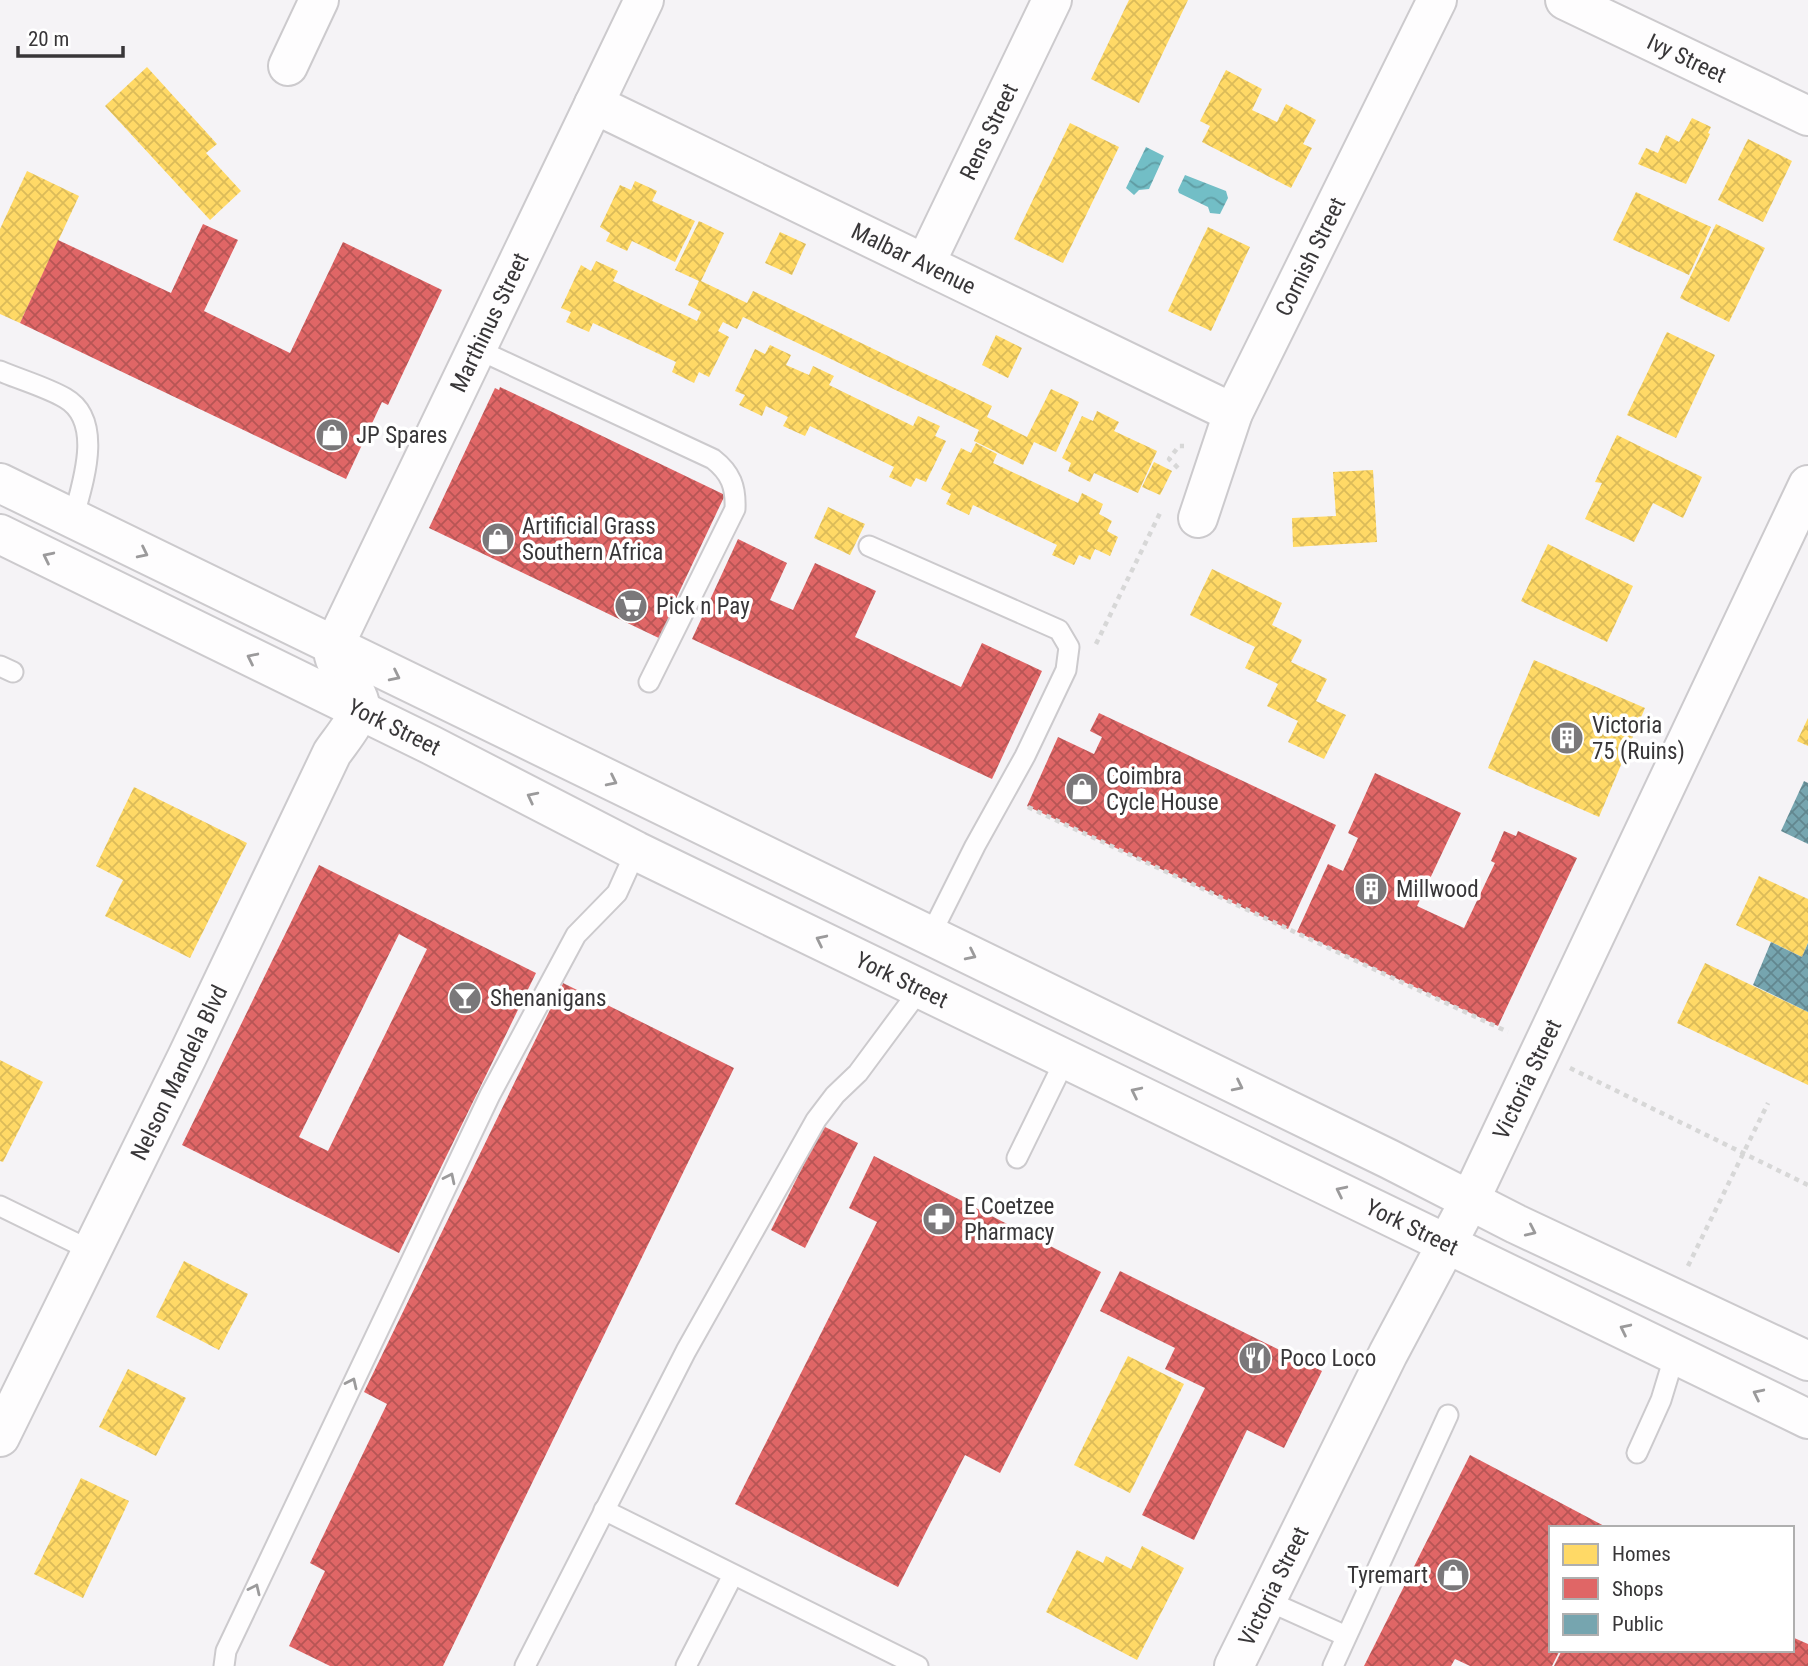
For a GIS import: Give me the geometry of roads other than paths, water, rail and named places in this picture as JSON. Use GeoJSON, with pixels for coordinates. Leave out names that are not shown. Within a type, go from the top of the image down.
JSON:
{"type":"FeatureCollection","features":[{"type":"Feature","properties":{"kind":"street"},"geometry":{"type":"LineString","coordinates":[[288,66],[319,0]]}},
{"type":"Feature","properties":{"kind":"street","name":"Marthinus Street"},"geometry":{"type":"LineString","coordinates":[[334,646],[644,0]]}},
{"type":"Feature","properties":{"kind":"street","name":"Rens Street"},"geometry":{"type":"LineString","coordinates":[[925,264],[1052,0]]}},
{"type":"Feature","properties":{"kind":"street","name":"Cornish Street"},"geometry":{"type":"LineString","coordinates":[[1181,511],[1233,413],[1437,0]]}},
{"type":"Feature","properties":{"kind":"street","name":"Ivy Street"},"geometry":{"type":"LineString","coordinates":[[1565,0],[1808,116]]}},
{"type":"Feature","properties":{"kind":"street","name":"Malbar Avenue"},"geometry":{"type":"LineString","coordinates":[[594,104],[1233,413]]}},
{"type":"Feature","properties":{"kind":"street","name":"York Street"},"geometry":{"type":"LineString","coordinates":[[0,483],[1389,1159],[1469,1202],[1808,1362]]}},
{"type":"Feature","properties":{"kind":"street","name":"Victoria Street"},"geometry":{"type":"LineString","coordinates":[[1234,1666],[1388,1354],[1469,1202],[1808,485]]}},
{"type":"Feature","properties":{"kind":"street","name":"York Street"},"geometry":{"type":"LineString","coordinates":[[0,534],[359,710],[636,851],[1808,1419]]}},
{"type":"Feature","properties":{"kind":"street"},"geometry":{"type":"LineString","coordinates":[[334,646],[332,652],[358,698],[359,710]]}},
{"type":"Feature","properties":{"kind":"street","name":"Nelson Mandela Blvd"},"geometry":{"type":"LineString","coordinates":[[0,1437],[332,752],[359,710]]}},
{"type":"Feature","properties":{"kind":"lane"},"geometry":{"type":"LineString","coordinates":[[477,349],[713,459],[725,468],[732,479],[736,496],[735,509],[649,682]]}},
{"type":"Feature","properties":{"kind":"lane"},"geometry":{"type":"LineString","coordinates":[[0,372],[67,399],[82,416],[88,440],[86,467],[73,519]]}},
{"type":"Feature","properties":{"kind":"lane"},"geometry":{"type":"LineString","coordinates":[[869,546],[1059,630],[1069,647],[1066,670],[1025,757],[975,846],[930,936]]}},
{"type":"Feature","properties":{"kind":"lane"},"geometry":{"type":"LineString","coordinates":[[224,1666],[226,1651],[243,1614],[490,1095],[576,934],[617,893],[636,851]]}},
{"type":"Feature","properties":{"kind":"lane"},"geometry":{"type":"LineString","coordinates":[[525,1666],[686,1351],[816,1120],[835,1095],[858,1073],[921,988]]}},
{"type":"Feature","properties":{"kind":"lane"},"geometry":{"type":"LineString","coordinates":[[1017,1158],[1066,1058]]}},
{"type":"Feature","properties":{"kind":"lane"},"geometry":{"type":"LineString","coordinates":[[0,1206],[92,1251]]}},
{"type":"Feature","properties":{"kind":"lane"},"geometry":{"type":"LineString","coordinates":[[1637,1452],[1661,1400],[1675,1354]]}},
{"type":"Feature","properties":{"kind":"lane"},"geometry":{"type":"LineString","coordinates":[[1333,1666],[1448,1415]]}},
{"type":"Feature","properties":{"kind":"lane"},"geometry":{"type":"LineString","coordinates":[[604,1510],[918,1666]]}},
{"type":"Feature","properties":{"kind":"lane"},"geometry":{"type":"LineString","coordinates":[[686,1666],[733,1575]]}},
{"type":"Feature","properties":{"kind":"lane"},"geometry":{"type":"LineString","coordinates":[[1266,1600],[1346,1636]]}},
{"type":"Feature","properties":{"kind":"water"},"geometry":{"type":"Polygon","coordinates":[[[1146,147],[1164,156],[1149,189],[1139,190],[1134,195],[1126,188],[1146,147]]]}},
{"type":"Feature","properties":{"kind":"water"},"geometry":{"type":"Polygon","coordinates":[[[1185,175],[1226,191],[1228,198],[1220,214],[1210,213],[1208,207],[1179,193],[1185,175]]]}},
{"type":"Feature","properties":{"kind":"place","name":"JP Spares"},"geometry":{"type":"Point","coordinates":[332,435]}},
{"type":"Feature","properties":{"kind":"place","name":"Artificial Grass Southern Africa"},"geometry":{"type":"Point","coordinates":[498,539]}},
{"type":"Feature","properties":{"kind":"place","name":"Pick n Pay"},"geometry":{"type":"Point","coordinates":[631,606]}},
{"type":"Feature","properties":{"kind":"place","name":"Victoria 75 (Ruins)"},"geometry":{"type":"Point","coordinates":[1567,738]}},
{"type":"Feature","properties":{"kind":"place","name":"Coimbra Cycle House"},"geometry":{"type":"Point","coordinates":[1082,789]}},
{"type":"Feature","properties":{"kind":"place","name":"Millwood"},"geometry":{"type":"Point","coordinates":[1371,889]}},
{"type":"Feature","properties":{"kind":"place","name":"Shenanigans"},"geometry":{"type":"Point","coordinates":[465,998]}},
{"type":"Feature","properties":{"kind":"place","name":"E Coetzee Pharmacy"},"geometry":{"type":"Point","coordinates":[939,1219]}},
{"type":"Feature","properties":{"kind":"place","name":"Poco Loco"},"geometry":{"type":"Point","coordinates":[1255,1358]}},
{"type":"Feature","properties":{"kind":"place","name":"Tyremart"},"geometry":{"type":"Point","coordinates":[1453,1575]}}]}
